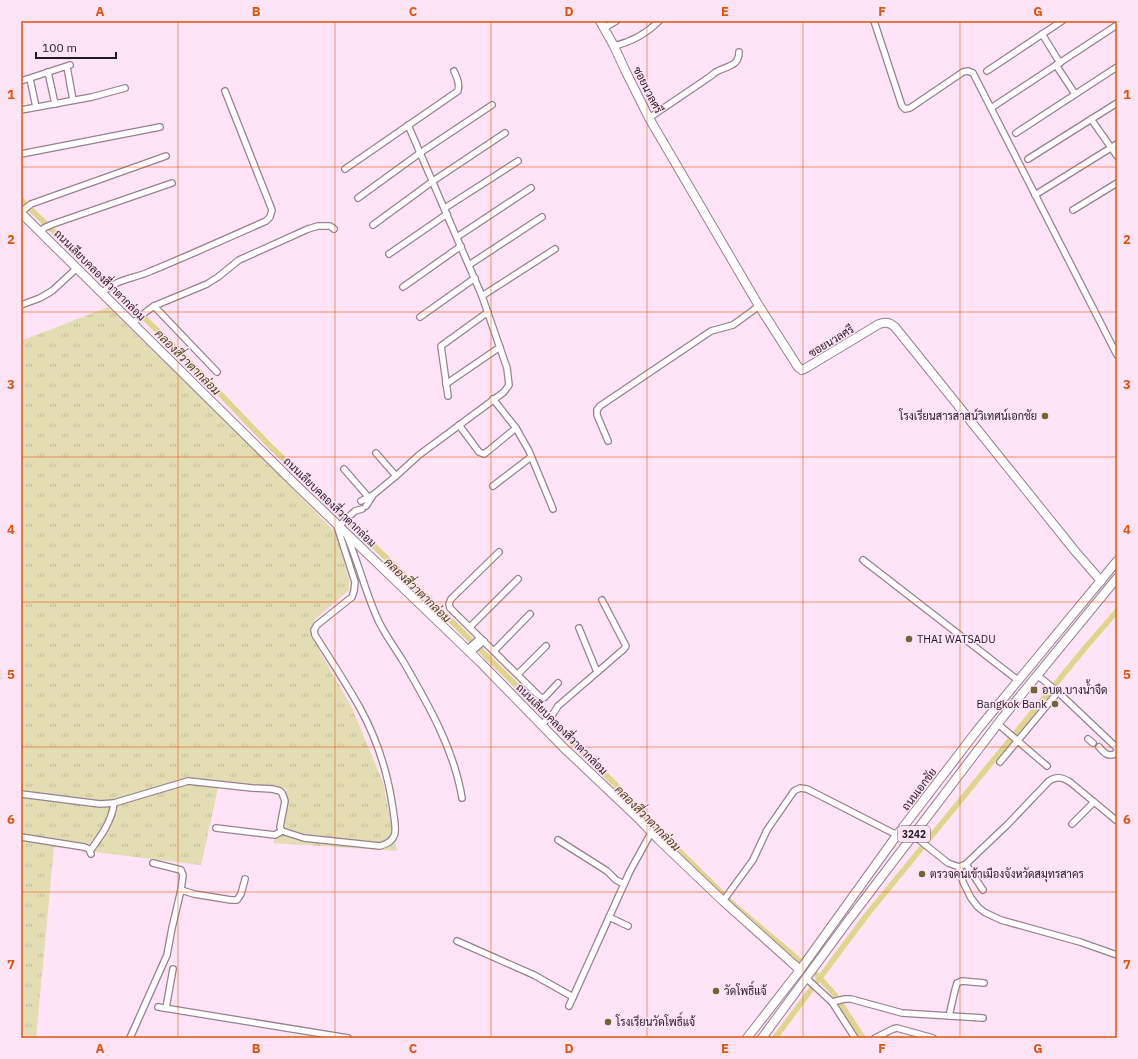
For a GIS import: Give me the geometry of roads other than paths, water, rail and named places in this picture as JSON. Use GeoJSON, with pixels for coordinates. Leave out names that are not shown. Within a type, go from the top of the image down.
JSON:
{"type":"FeatureCollection","features":[{"type":"Feature","properties":{"kind":"street"},"geometry":{"type":"LineString","coordinates":[[602,24],[616,21]]}},
{"type":"Feature","properties":{"kind":"street"},"geometry":{"type":"LineString","coordinates":[[614,46],[629,41],[653,27],[659,21]]}},
{"type":"Feature","properties":{"kind":"street"},"geometry":{"type":"LineString","coordinates":[[874,21],[903,108],[905,110],[962,72],[968,71],[973,73],[1117,355]]}},
{"type":"Feature","properties":{"kind":"street"},"geometry":{"type":"LineString","coordinates":[[987,70],[1062,21]]}},
{"type":"Feature","properties":{"kind":"street","name":"ซอยนวลศรี"},"geometry":{"type":"LineString","coordinates":[[602,24],[649,118],[759,306],[798,368],[802,370],[880,324],[890,322],[1075,551],[1101,581]]}},
{"type":"Feature","properties":{"kind":"street"},"geometry":{"type":"LineString","coordinates":[[991,108],[1117,25]]}},
{"type":"Feature","properties":{"kind":"street"},"geometry":{"type":"LineString","coordinates":[[1042,34],[1076,94]]}},
{"type":"Feature","properties":{"kind":"street"},"geometry":{"type":"LineString","coordinates":[[649,118],[714,73],[737,61],[739,52]]}},
{"type":"Feature","properties":{"kind":"street"},"geometry":{"type":"LineString","coordinates":[[21,81],[68,66],[73,100]]}},
{"type":"Feature","properties":{"kind":"street"},"geometry":{"type":"LineString","coordinates":[[1016,133],[1117,67]]}},
{"type":"Feature","properties":{"kind":"street"},"geometry":{"type":"LineString","coordinates":[[48,72],[55,104]]}},
{"type":"Feature","properties":{"kind":"street"},"geometry":{"type":"LineString","coordinates":[[345,169],[458,91],[458,81],[454,72]]}},
{"type":"Feature","properties":{"kind":"street"},"geometry":{"type":"LineString","coordinates":[[30,79],[36,107]]}},
{"type":"Feature","properties":{"kind":"street"},"geometry":{"type":"LineString","coordinates":[[21,110],[92,97],[126,88]]}},
{"type":"Feature","properties":{"kind":"street"},"geometry":{"type":"LineString","coordinates":[[104,291],[113,284],[149,272],[266,221],[270,217],[272,210],[225,92]]}},
{"type":"Feature","properties":{"kind":"street"},"geometry":{"type":"LineString","coordinates":[[1028,159],[1117,103]]}},
{"type":"Feature","properties":{"kind":"street"},"geometry":{"type":"LineString","coordinates":[[358,198],[420,153],[492,105]]}},
{"type":"Feature","properties":{"kind":"street"},"geometry":{"type":"LineString","coordinates":[[1091,119],[1117,156]]}},
{"type":"Feature","properties":{"kind":"street"},"geometry":{"type":"LineString","coordinates":[[216,828],[275,835],[282,831],[304,838],[380,846],[388,844],[393,840],[395,835],[391,796],[380,754],[372,732],[360,708],[315,635],[314,630],[352,597],[354,591],[355,582],[338,525],[419,455],[494,400],[504,392],[509,385],[507,368],[470,265],[408,125]]}},
{"type":"Feature","properties":{"kind":"street"},"geometry":{"type":"LineString","coordinates":[[21,154],[160,128]]}},
{"type":"Feature","properties":{"kind":"street"},"geometry":{"type":"LineString","coordinates":[[373,225],[433,181],[505,133]]}},
{"type":"Feature","properties":{"kind":"street"},"geometry":{"type":"LineString","coordinates":[[1035,195],[1117,144]]}},
{"type":"Feature","properties":{"kind":"street"},"geometry":{"type":"LineString","coordinates":[[22,211],[31,204],[166,156]]}},
{"type":"Feature","properties":{"kind":"street"},"geometry":{"type":"LineString","coordinates":[[388,254],[446,211],[518,161]]}},
{"type":"Feature","properties":{"kind":"street"},"geometry":{"type":"LineString","coordinates":[[1073,210],[1117,182]]}},
{"type":"Feature","properties":{"kind":"street"},"geometry":{"type":"LineString","coordinates":[[42,230],[53,224],[172,183]]}},
{"type":"Feature","properties":{"kind":"street"},"geometry":{"type":"LineString","coordinates":[[457,237],[532,188]]}},
{"type":"Feature","properties":{"kind":"street","name":"ถนนเลียบคลองสี่วาตากล่อม"},"geometry":{"type":"LineString","coordinates":[[22,211],[77,268],[136,321],[345,532],[470,650],[544,723],[564,748],[651,832],[801,969]]}},
{"type":"Feature","properties":{"kind":"street"},"geometry":{"type":"LineString","coordinates":[[470,265],[542,217]]}},
{"type":"Feature","properties":{"kind":"street"},"geometry":{"type":"LineString","coordinates":[[136,321],[154,306],[207,284],[239,260],[308,228],[330,226],[334,228]]}},
{"type":"Feature","properties":{"kind":"street"},"geometry":{"type":"LineString","coordinates":[[403,287],[461,246]]}},
{"type":"Feature","properties":{"kind":"street"},"geometry":{"type":"LineString","coordinates":[[482,296],[555,249]]}},
{"type":"Feature","properties":{"kind":"street"},"geometry":{"type":"LineString","coordinates":[[21,305],[40,298],[52,291],[77,268]]}},
{"type":"Feature","properties":{"kind":"street"},"geometry":{"type":"LineString","coordinates":[[420,317],[475,278]]}},
{"type":"Feature","properties":{"kind":"street"},"geometry":{"type":"LineString","coordinates":[[154,306],[217,372]]}},
{"type":"Feature","properties":{"kind":"street"},"geometry":{"type":"LineString","coordinates":[[608,441],[597,415],[597,410],[600,406],[711,331],[733,324],[759,306]]}},
{"type":"Feature","properties":{"kind":"street"},"geometry":{"type":"LineString","coordinates":[[448,396],[440,346],[488,312]]}},
{"type":"Feature","properties":{"kind":"street"},"geometry":{"type":"LineString","coordinates":[[446,384],[500,347]]}},
{"type":"Feature","properties":{"kind":"street"},"geometry":{"type":"LineString","coordinates":[[494,400],[516,428],[531,456],[553,509]]}},
{"type":"Feature","properties":{"kind":"street"},"geometry":{"type":"LineString","coordinates":[[459,425],[479,452],[484,454],[516,428]]}},
{"type":"Feature","properties":{"kind":"street"},"geometry":{"type":"LineString","coordinates":[[376,453],[396,476]]}},
{"type":"Feature","properties":{"kind":"street"},"geometry":{"type":"LineString","coordinates":[[493,486],[531,456]]}},
{"type":"Feature","properties":{"kind":"street"},"geometry":{"type":"LineString","coordinates":[[344,469],[371,497]]}},
{"type":"Feature","properties":{"kind":"street"},"geometry":{"type":"LineString","coordinates":[[345,532],[379,623],[406,667],[446,742],[459,780],[462,798]]}},
{"type":"Feature","properties":{"kind":"street"},"geometry":{"type":"LineString","coordinates":[[499,552],[451,599],[450,608],[470,627],[480,641],[494,651],[541,698],[545,697],[558,683]]}},
{"type":"Feature","properties":{"kind":"street"},"geometry":{"type":"LineString","coordinates":[[863,560],[1019,681]]}},
{"type":"Feature","properties":{"kind":"street","name":"ถนนเอกชัย"},"geometry":{"type":"LineString","coordinates":[[747,1038],[801,969],[897,835],[971,740],[1117,561]]}},
{"type":"Feature","properties":{"kind":"street","name":"ถนนเอกชัย"},"geometry":{"type":"LineString","coordinates":[[762,1038],[820,959],[915,837],[980,747],[1117,578]]}},
{"type":"Feature","properties":{"kind":"street"},"geometry":{"type":"LineString","coordinates":[[470,627],[518,579]]}},
{"type":"Feature","properties":{"kind":"street"},"geometry":{"type":"LineString","coordinates":[[544,723],[553,714],[558,706],[626,646],[602,600]]}},
{"type":"Feature","properties":{"kind":"street"},"geometry":{"type":"LineString","coordinates":[[494,651],[530,614]]}},
{"type":"Feature","properties":{"kind":"street"},"geometry":{"type":"LineString","coordinates":[[579,628],[597,672]]}},
{"type":"Feature","properties":{"kind":"street"},"geometry":{"type":"LineString","coordinates":[[470,650],[480,641]]}},
{"type":"Feature","properties":{"kind":"street"},"geometry":{"type":"LineString","coordinates":[[518,674],[546,646]]}},
{"type":"Feature","properties":{"kind":"street"},"geometry":{"type":"LineString","coordinates":[[1037,676],[1057,691],[1117,748]]}},
{"type":"Feature","properties":{"kind":"street"},"geometry":{"type":"LineString","coordinates":[[1000,762],[1016,739],[1057,691]]}},
{"type":"Feature","properties":{"kind":"street"},"geometry":{"type":"LineString","coordinates":[[998,724],[1046,766]]}},
{"type":"Feature","properties":{"kind":"street"},"geometry":{"type":"LineString","coordinates":[[1088,739],[1093,743]]}},
{"type":"Feature","properties":{"kind":"street"},"geometry":{"type":"LineString","coordinates":[[971,740],[980,747]]}},
{"type":"Feature","properties":{"kind":"street"},"geometry":{"type":"LineString","coordinates":[[1099,748],[1105,754],[1111,756],[1117,752]]}},
{"type":"Feature","properties":{"kind":"street"},"geometry":{"type":"LineString","coordinates":[[915,837],[948,863],[959,867],[966,864],[1008,824],[1048,781],[1061,777],[1117,821]]}},
{"type":"Feature","properties":{"kind":"street"},"geometry":{"type":"LineString","coordinates":[[21,794],[100,804],[114,802],[188,781],[272,789],[280,791],[285,801],[280,827],[282,831]]}},
{"type":"Feature","properties":{"kind":"street"},"geometry":{"type":"LineString","coordinates":[[724,900],[753,860],[767,830],[794,791],[800,788],[807,789],[897,835]]}},
{"type":"Feature","properties":{"kind":"street"},"geometry":{"type":"LineString","coordinates":[[21,837],[84,847],[89,849],[91,853],[109,822],[114,802]]}},
{"type":"Feature","properties":{"kind":"street"},"geometry":{"type":"LineString","coordinates":[[1072,824],[1094,802]]}},
{"type":"Feature","properties":{"kind":"street"},"geometry":{"type":"LineString","coordinates":[[569,1006],[630,871],[651,832]]}},
{"type":"Feature","properties":{"kind":"street"},"geometry":{"type":"LineString","coordinates":[[558,840],[607,871],[616,880],[624,884]]}},
{"type":"Feature","properties":{"kind":"street"},"geometry":{"type":"LineString","coordinates":[[130,1038],[167,955],[181,890],[183,874],[181,870],[153,863]]}},
{"type":"Feature","properties":{"kind":"street"},"geometry":{"type":"LineString","coordinates":[[966,864],[983,890]]}},
{"type":"Feature","properties":{"kind":"street"},"geometry":{"type":"LineString","coordinates":[[959,867],[963,882],[971,898],[984,912],[1001,920],[1080,942],[1117,955]]}},
{"type":"Feature","properties":{"kind":"street"},"geometry":{"type":"LineString","coordinates":[[181,890],[194,894],[237,900],[241,894],[245,879]]}},
{"type":"Feature","properties":{"kind":"street"},"geometry":{"type":"LineString","coordinates":[[610,917],[628,926]]}},
{"type":"Feature","properties":{"kind":"street"},"geometry":{"type":"LineString","coordinates":[[457,941],[534,975],[574,996]]}},
{"type":"Feature","properties":{"kind":"street"},"geometry":{"type":"LineString","coordinates":[[166,1008],[173,969]]}},
{"type":"Feature","properties":{"kind":"street"},"geometry":{"type":"LineString","coordinates":[[808,977],[815,986],[834,1001],[855,1038]]}},
{"type":"Feature","properties":{"kind":"street"},"geometry":{"type":"LineString","coordinates":[[949,1016],[957,983],[962,981],[984,983]]}},
{"type":"Feature","properties":{"kind":"street"},"geometry":{"type":"LineString","coordinates":[[834,1001],[851,999],[902,1013],[983,1018]]}},
{"type":"Feature","properties":{"kind":"street"},"geometry":{"type":"LineString","coordinates":[[158,1007],[348,1038]]}},
{"type":"Feature","properties":{"kind":"street"},"geometry":{"type":"LineString","coordinates":[[875,1038],[897,1028],[933,1038]]}},
{"type":"Feature","properties":{"kind":"waterway","name":"คลองสี่วาตากล่อม"},"geometry":{"type":"LineString","coordinates":[[21,200],[186,358],[267,443],[426,596],[735,906],[818,976],[835,995],[863,1038]]}},
{"type":"Feature","properties":{"kind":"waterway"},"geometry":{"type":"LineString","coordinates":[[775,1038],[866,916],[1117,611]]}},
{"type":"Feature","properties":{"kind":"place","name":"โรงเรียนสารสาสน์วิเทศน์เอกชัย"},"geometry":{"type":"Point","coordinates":[1045,416]}},
{"type":"Feature","properties":{"kind":"place","name":"THAI WATSADU"},"geometry":{"type":"Point","coordinates":[909,639]}},
{"type":"Feature","properties":{"kind":"place","name":"อบต.บางน้ำจืด"},"geometry":{"type":"Point","coordinates":[1034,690]}},
{"type":"Feature","properties":{"kind":"place","name":"Bangkok Bank"},"geometry":{"type":"Point","coordinates":[1055,704]}},
{"type":"Feature","properties":{"kind":"place","name":"ตรวจคนเข้าเมืองจังหวัดสมุทรสาคร"},"geometry":{"type":"Point","coordinates":[922,874]}},
{"type":"Feature","properties":{"kind":"place","name":"วัดโพธิ์แจ้"},"geometry":{"type":"Point","coordinates":[716,991]}},
{"type":"Feature","properties":{"kind":"place","name":"โรงเรียนวัดโพธิ์แจ้"},"geometry":{"type":"Point","coordinates":[608,1022]}}]}
